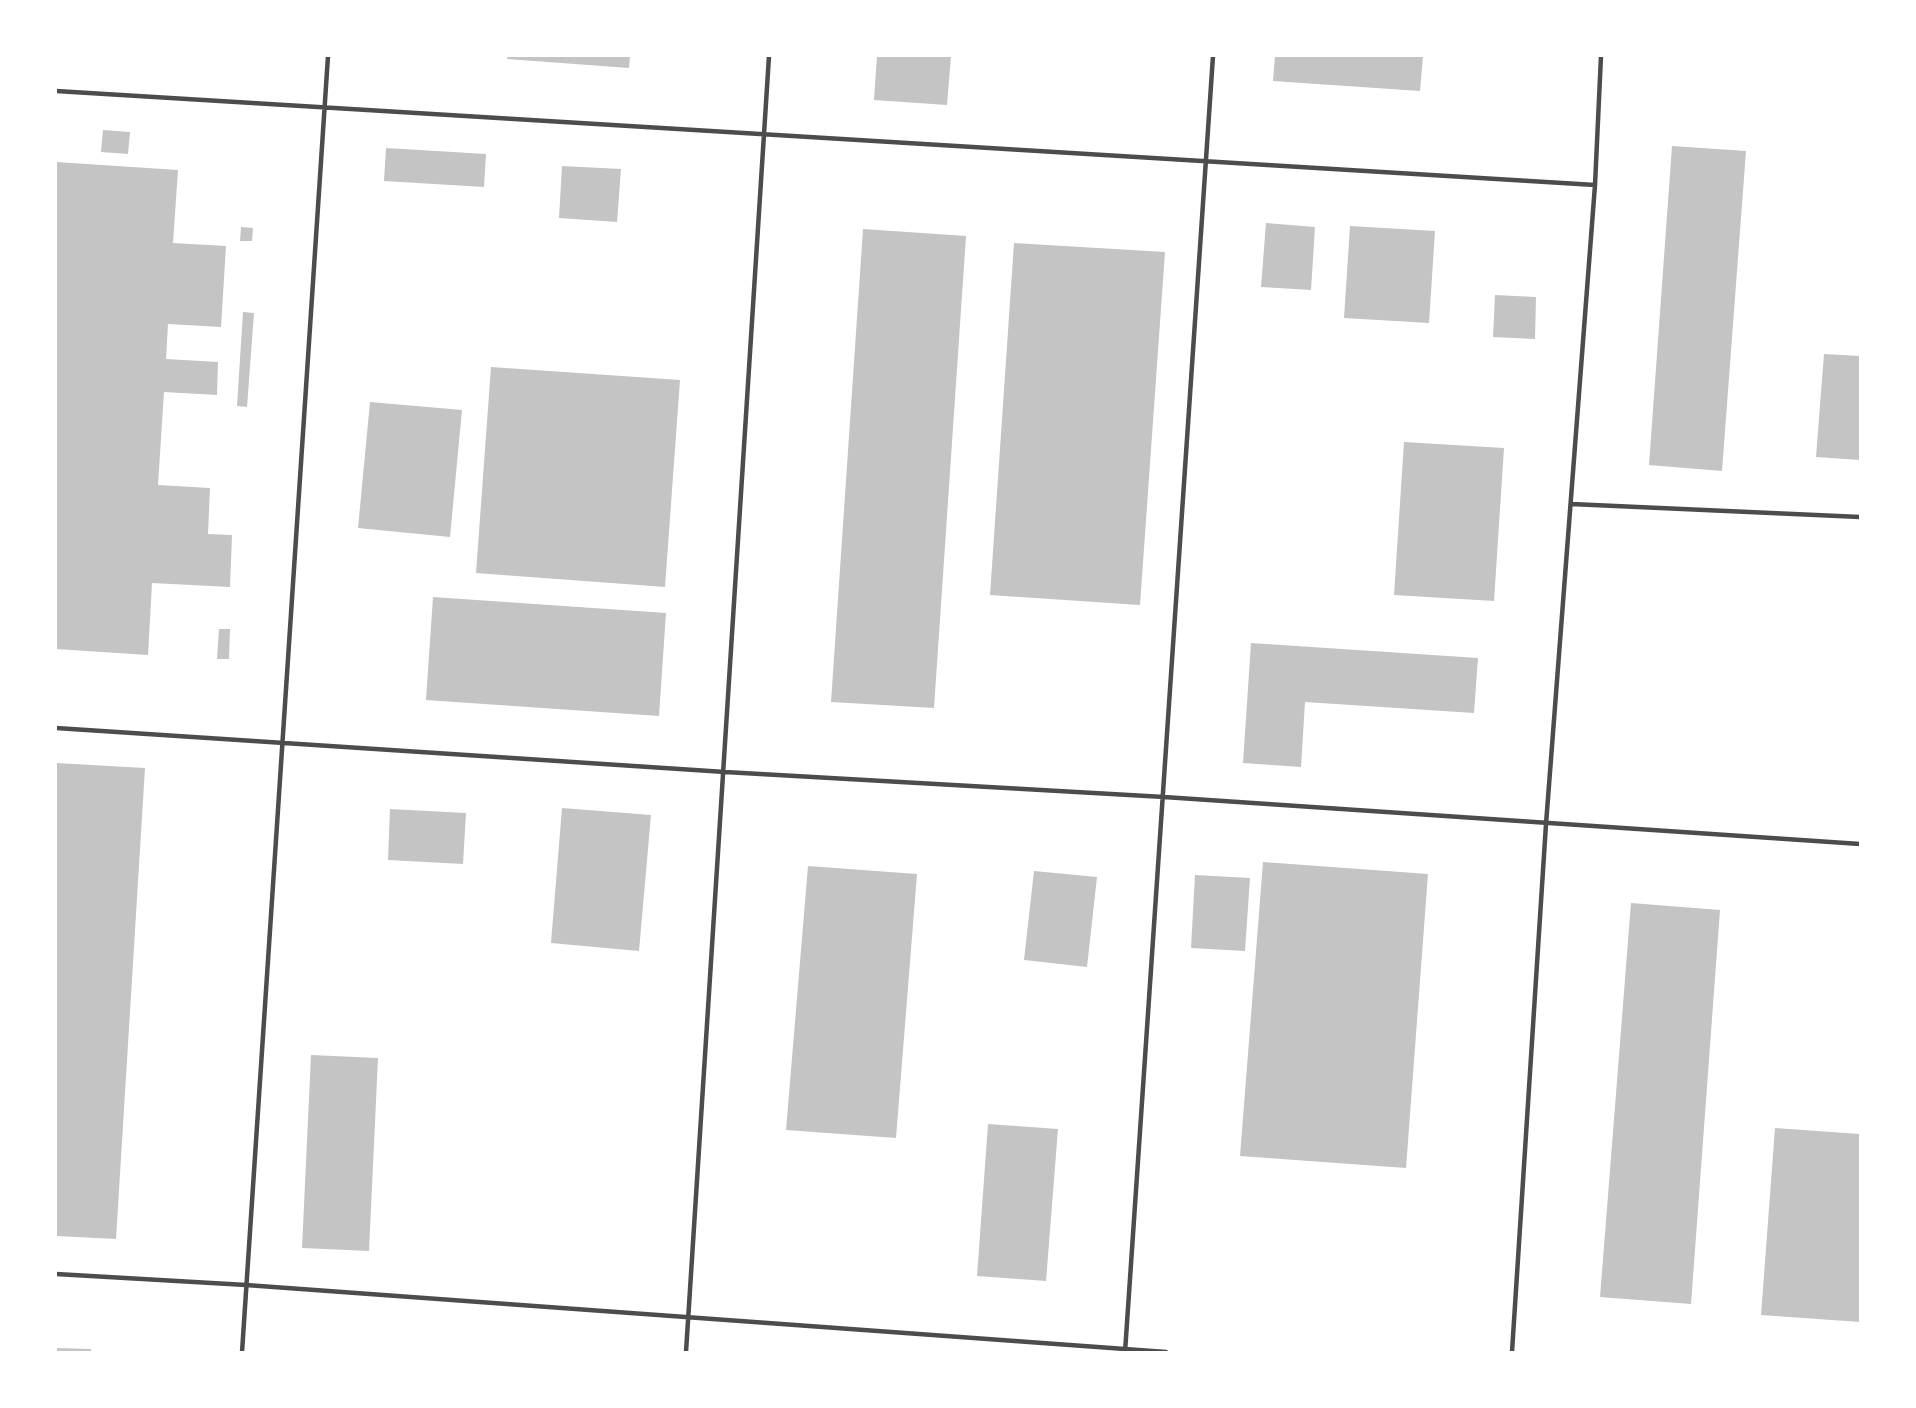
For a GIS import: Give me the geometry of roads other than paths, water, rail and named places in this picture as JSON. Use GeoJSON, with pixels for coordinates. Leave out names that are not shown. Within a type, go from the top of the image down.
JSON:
{"type":"FeatureCollection","features":[{"type":"Feature","properties":{"kind":"lane"},"geometry":{"type":"LineString","coordinates":[[242,1353],[280,744],[328,56]]}},
{"type":"Feature","properties":{"kind":"lane"},"geometry":{"type":"LineString","coordinates":[[686,1353],[769,56]]}},
{"type":"Feature","properties":{"kind":"lane"},"geometry":{"type":"LineString","coordinates":[[1126,1351],[1213,56]]}},
{"type":"Feature","properties":{"kind":"lane"},"geometry":{"type":"LineString","coordinates":[[1512,1353],[1546,824],[1595,185],[1601,56]]}},
{"type":"Feature","properties":{"kind":"lane"},"geometry":{"type":"LineString","coordinates":[[56,91],[1595,185]]}},
{"type":"Feature","properties":{"kind":"lane"},"geometry":{"type":"LineString","coordinates":[[1571,504],[1860,517]]}},
{"type":"Feature","properties":{"kind":"lane"},"geometry":{"type":"LineString","coordinates":[[56,728],[724,772],[1164,797],[1860,844]]}},
{"type":"Feature","properties":{"kind":"lane"},"geometry":{"type":"LineString","coordinates":[[56,1274],[246,1285],[1166,1353]]}}]}
